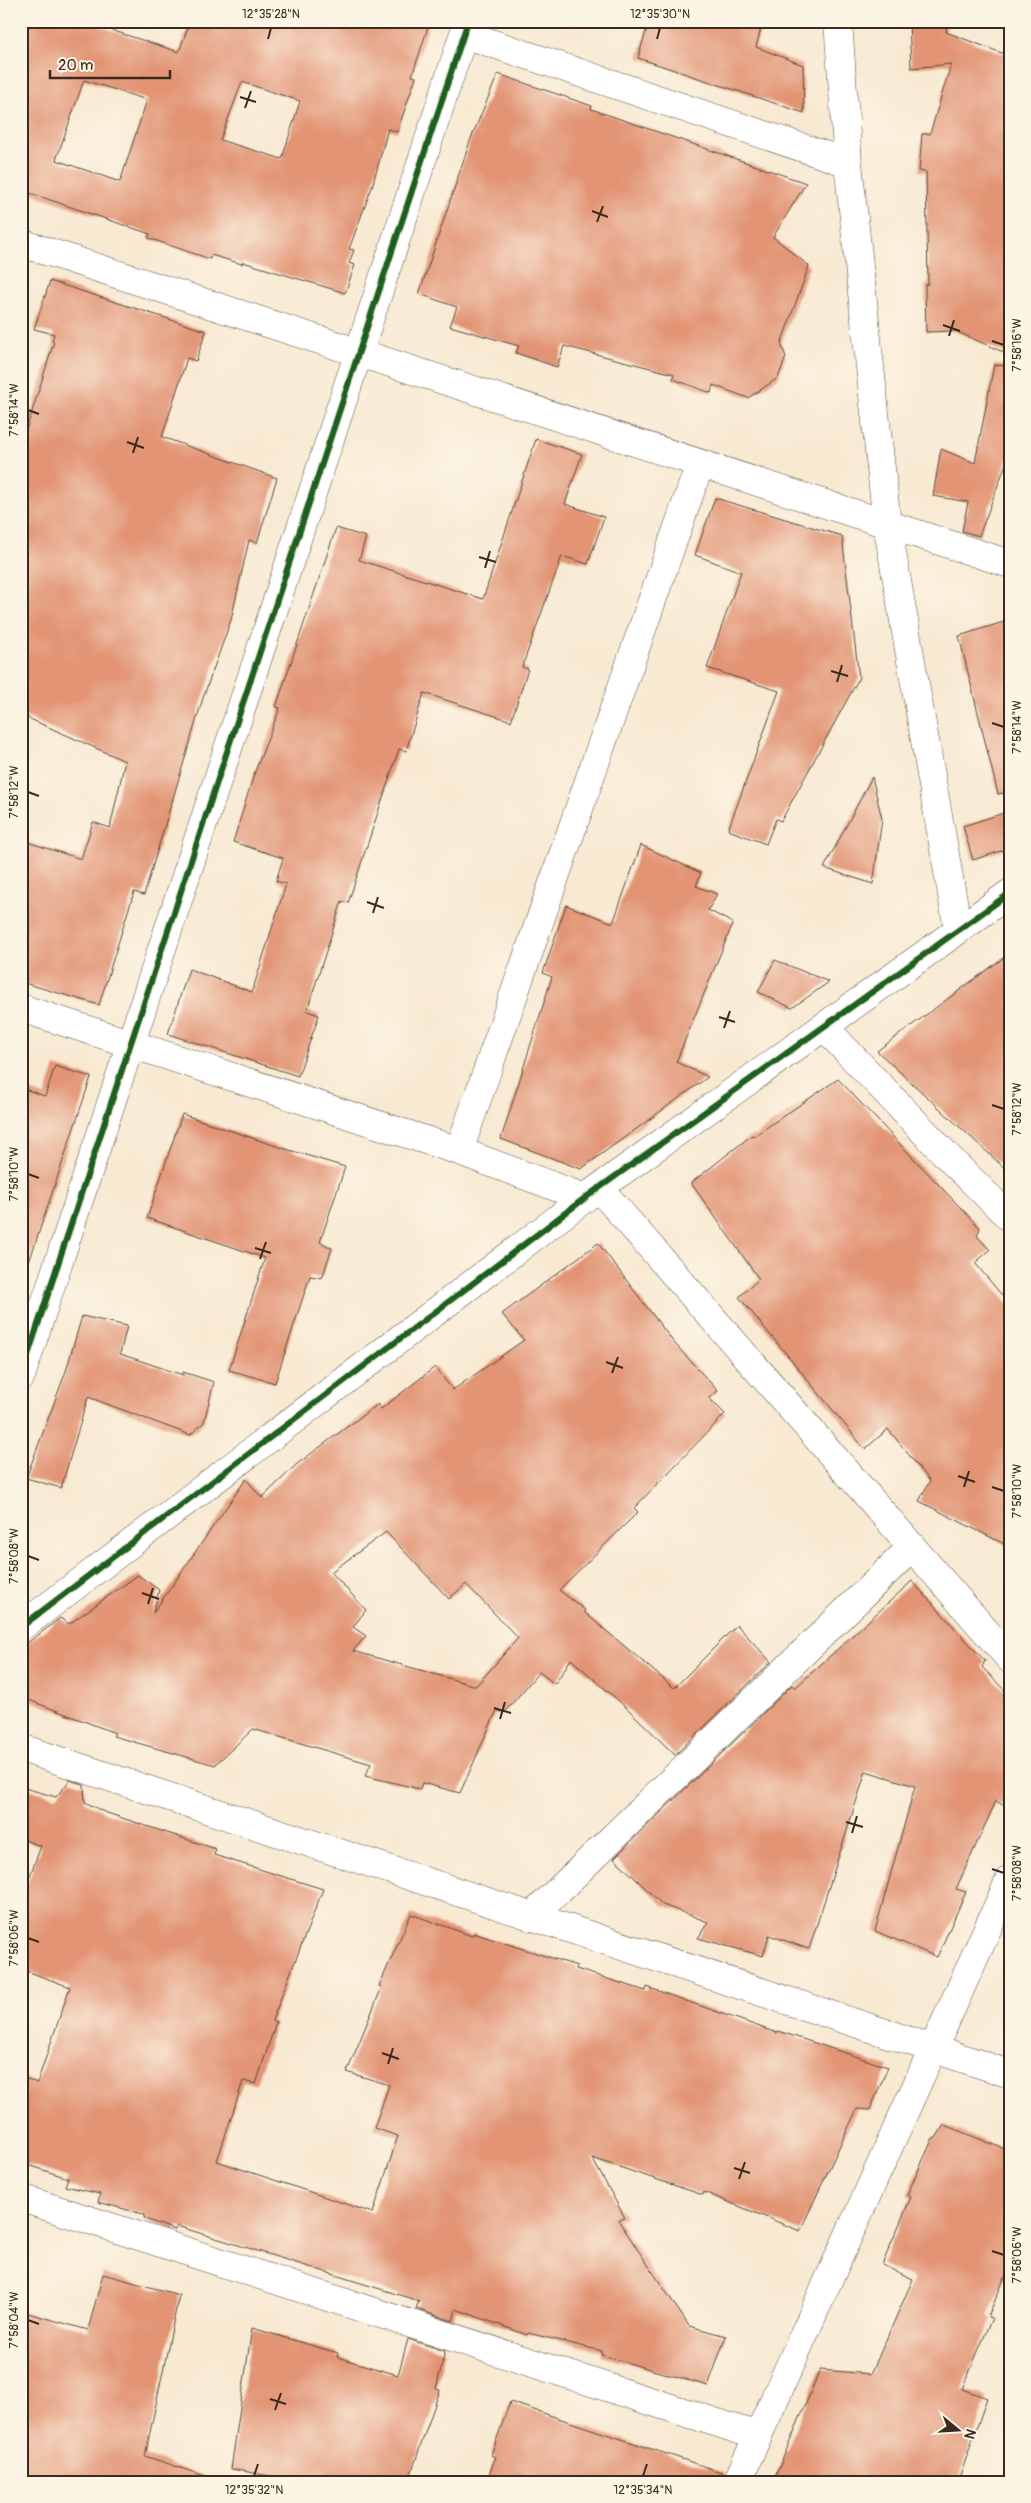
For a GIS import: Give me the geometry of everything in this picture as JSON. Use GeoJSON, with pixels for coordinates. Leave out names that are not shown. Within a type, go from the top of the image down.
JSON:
{"type":"FeatureCollection","features":[{"type":"Feature","properties":{"kind":"street"},"geometry":{"type":"LineString","coordinates":[[838,21],[848,163],[887,524],[958,929]]}},
{"type":"Feature","properties":{"kind":"street"},"geometry":{"type":"LineString","coordinates":[[21,1376],[466,27],[848,163]]}},
{"type":"Feature","properties":{"kind":"street"},"geometry":{"type":"LineString","coordinates":[[21,243],[360,351],[700,464],[1010,564]]}},
{"type":"Feature","properties":{"kind":"street"},"geometry":{"type":"LineString","coordinates":[[459,1151],[700,464]]}},
{"type":"Feature","properties":{"kind":"street"},"geometry":{"type":"LineString","coordinates":[[21,1627],[592,1193],[1010,893]]}},
{"type":"Feature","properties":{"kind":"street"},"geometry":{"type":"LineString","coordinates":[[21,1008],[592,1193],[912,1547],[1010,1660]]}},
{"type":"Feature","properties":{"kind":"street"},"geometry":{"type":"LineString","coordinates":[[824,1027],[952,1161],[1010,1218]]}},
{"type":"Feature","properties":{"kind":"street"},"geometry":{"type":"LineString","coordinates":[[530,1917],[912,1547]]}},
{"type":"Feature","properties":{"kind":"street"},"geometry":{"type":"LineString","coordinates":[[21,1748],[1010,2074]]}},
{"type":"Feature","properties":{"kind":"street"},"geometry":{"type":"LineString","coordinates":[[737,2482],[1010,1879]]}},
{"type":"Feature","properties":{"kind":"street"},"geometry":{"type":"LineString","coordinates":[[21,2198],[758,2436]]}},
{"type":"Feature","properties":{"kind":"building"},"geometry":{"type":"Polygon","coordinates":[[[21,21],[83,21],[179,52],[190,21],[430,21],[412,76],[416,77],[397,132],[388,129],[372,187],[349,249],[354,250],[349,263],[355,265],[345,293],[243,262],[242,264],[211,255],[210,259],[148,238],[150,234],[21,190],[21,21]],[[84,80],[56,160],[120,182],[147,100],[84,80]],[[242,82],[220,140],[282,159],[300,101],[242,82]]]}},
{"type":"Feature","properties":{"kind":"building"},"geometry":{"type":"Polygon","coordinates":[[[649,21],[763,21],[756,47],[803,65],[804,113],[638,58],[649,21]]]}},
{"type":"Feature","properties":{"kind":"building"},"geometry":{"type":"Polygon","coordinates":[[[909,21],[947,21],[946,32],[1010,56],[1010,355],[955,331],[926,332],[925,285],[928,284],[926,172],[919,171],[922,134],[930,134],[951,64],[911,68],[909,21]]]}},
{"type":"Feature","properties":{"kind":"building"},"geometry":{"type":"Polygon","coordinates":[[[498,74],[592,106],[591,109],[806,183],[773,237],[809,266],[781,344],[786,357],[778,378],[748,398],[713,385],[711,393],[673,379],[674,374],[564,346],[557,367],[516,353],[519,346],[450,326],[457,307],[419,294],[470,141],[498,74]]]}},
{"type":"Feature","properties":{"kind":"building"},"geometry":{"type":"Polygon","coordinates":[[[50,281],[206,331],[196,361],[187,358],[162,437],[277,478],[257,543],[249,540],[231,620],[203,698],[144,895],[134,892],[99,1005],[21,982],[21,840],[81,859],[93,822],[110,828],[125,761],[21,715],[21,446],[54,342],[52,341],[54,334],[34,329],[50,281]]]}},
{"type":"Feature","properties":{"kind":"building"},"geometry":{"type":"Polygon","coordinates":[[[994,365],[1010,366],[1010,453],[979,536],[962,531],[968,502],[933,496],[941,449],[975,463],[994,365]]]}},
{"type":"Feature","properties":{"kind":"building"},"geometry":{"type":"Polygon","coordinates":[[[536,439],[582,454],[565,504],[604,517],[588,564],[562,556],[522,667],[528,669],[511,721],[424,693],[406,751],[399,749],[348,903],[342,901],[307,1011],[319,1015],[298,1076],[168,1034],[189,969],[252,992],[286,884],[276,881],[283,858],[233,842],[254,774],[280,708],[276,707],[336,528],[366,537],[359,560],[483,599],[536,439]]]}},
{"type":"Feature","properties":{"kind":"building"},"geometry":{"type":"Polygon","coordinates":[[[715,498],[842,536],[859,678],[781,821],[776,819],[766,844],[728,830],[779,691],[707,668],[741,572],[695,555],[715,498]]]}},
{"type":"Feature","properties":{"kind":"building"},"geometry":{"type":"Polygon","coordinates":[[[1010,620],[1010,792],[998,794],[959,636],[1010,620]]]}},
{"type":"Feature","properties":{"kind":"building"},"geometry":{"type":"Polygon","coordinates":[[[872,777],[882,819],[873,884],[824,868],[872,777]]]}},
{"type":"Feature","properties":{"kind":"building"},"geometry":{"type":"Polygon","coordinates":[[[1010,811],[1010,848],[973,860],[963,826],[1010,811]]]}},
{"type":"Feature","properties":{"kind":"building"},"geometry":{"type":"Polygon","coordinates":[[[641,845],[701,873],[696,886],[717,894],[708,910],[733,923],[676,1062],[708,1077],[581,1169],[501,1139],[552,977],[543,973],[566,905],[613,923],[641,845]]]}},
{"type":"Feature","properties":{"kind":"building"},"geometry":{"type":"Polygon","coordinates":[[[1010,953],[1010,1173],[877,1051],[1010,953]]]}},
{"type":"Feature","properties":{"kind":"building"},"geometry":{"type":"Polygon","coordinates":[[[775,960],[829,982],[792,1008],[758,992],[775,960]]]}},
{"type":"Feature","properties":{"kind":"building"},"geometry":{"type":"Polygon","coordinates":[[[55,1066],[91,1077],[27,1268],[21,1267],[21,1088],[45,1096],[55,1066]]]}},
{"type":"Feature","properties":{"kind":"building"},"geometry":{"type":"Polygon","coordinates":[[[838,1079],[980,1228],[977,1236],[990,1250],[975,1263],[1010,1305],[1010,1547],[919,1501],[930,1481],[888,1429],[865,1449],[739,1297],[759,1279],[691,1183],[752,1135],[754,1136],[838,1079]]]}},
{"type":"Feature","properties":{"kind":"building"},"geometry":{"type":"Polygon","coordinates":[[[182,1114],[345,1167],[320,1242],[332,1248],[322,1278],[310,1276],[275,1383],[229,1370],[265,1258],[147,1218],[182,1114]]]}},
{"type":"Feature","properties":{"kind":"building"},"geometry":{"type":"Polygon","coordinates":[[[598,1243],[675,1344],[718,1391],[709,1398],[725,1414],[634,1508],[638,1512],[559,1590],[585,1610],[584,1612],[674,1688],[737,1625],[771,1662],[675,1755],[629,1710],[571,1659],[555,1684],[539,1672],[504,1713],[497,1710],[460,1793],[422,1783],[420,1789],[365,1776],[371,1764],[253,1729],[215,1765],[113,1736],[115,1733],[21,1697],[21,1648],[60,1618],[69,1624],[138,1575],[159,1590],[153,1613],[246,1479],[262,1498],[297,1464],[378,1404],[381,1409],[435,1367],[453,1390],[524,1340],[502,1314],[598,1243]],[[386,1532],[331,1572],[366,1610],[353,1627],[366,1636],[353,1651],[476,1686],[518,1638],[466,1584],[449,1599],[386,1532]]]}},
{"type":"Feature","properties":{"kind":"building"},"geometry":{"type":"Polygon","coordinates":[[[82,1316],[127,1326],[120,1354],[183,1375],[183,1372],[214,1382],[204,1422],[190,1435],[88,1397],[61,1488],[26,1478],[66,1371],[82,1316]]]}},
{"type":"Feature","properties":{"kind":"building"},"geometry":{"type":"Polygon","coordinates":[[[912,1581],[985,1661],[982,1667],[1010,1696],[1010,1809],[996,1801],[956,1889],[966,1892],[937,1957],[875,1931],[915,1786],[866,1771],[809,1949],[769,1935],[763,1956],[698,1938],[708,1922],[663,1905],[614,1858],[792,1685],[795,1688],[912,1581]]]}},
{"type":"Feature","properties":{"kind":"building"},"geometry":{"type":"Polygon","coordinates":[[[70,1780],[84,1785],[85,1802],[104,1812],[216,1849],[214,1855],[323,1889],[272,2021],[276,2022],[256,2084],[243,2081],[217,2161],[373,2213],[398,2136],[374,2128],[389,2085],[347,2072],[382,1987],[379,1986],[411,1914],[472,1936],[473,1933],[577,1966],[576,1969],[646,1991],[647,1987],[777,2033],[778,2031],[888,2067],[870,2110],[857,2109],[800,2231],[704,2192],[703,2195],[592,2158],[625,2218],[618,2220],[689,2326],[726,2336],[708,2386],[601,2355],[602,2351],[528,2333],[527,2335],[456,2309],[453,2321],[416,2309],[419,2301],[177,2226],[175,2230],[145,2219],[143,2214],[98,2202],[100,2194],[65,2186],[68,2178],[21,2163],[21,2077],[37,2083],[70,1987],[21,1969],[21,1900],[41,1846],[21,1839],[21,1787],[56,1797],[70,1780]]]}},
{"type":"Feature","properties":{"kind":"building"},"geometry":{"type":"Polygon","coordinates":[[[944,2125],[1010,2151],[1010,2265],[988,2317],[992,2318],[962,2389],[987,2398],[958,2482],[773,2482],[820,2370],[871,2374],[913,2279],[882,2265],[911,2197],[907,2195],[933,2138],[936,2138],[944,2125]]]}},
{"type":"Feature","properties":{"kind":"building"},"geometry":{"type":"Polygon","coordinates":[[[103,2274],[179,2295],[145,2456],[205,2476],[204,2482],[21,2482],[21,2311],[88,2330],[103,2274]]]}},
{"type":"Feature","properties":{"kind":"building"},"geometry":{"type":"Polygon","coordinates":[[[252,2328],[338,2353],[337,2357],[398,2375],[408,2339],[445,2351],[436,2389],[440,2390],[408,2482],[304,2482],[231,2469],[252,2328]]]}},
{"type":"Feature","properties":{"kind":"building"},"geometry":{"type":"Polygon","coordinates":[[[510,2402],[724,2473],[722,2482],[487,2482],[495,2457],[491,2455],[510,2402]]]}},
{"type":"Feature","properties":{"kind":"cycle path"},"geometry":{"type":"LineString","coordinates":[[21,1376],[468,21]]}},
{"type":"Feature","properties":{"kind":"cycle path"},"geometry":{"type":"LineString","coordinates":[[21,1627],[585,1198],[1010,893]]}}]}
